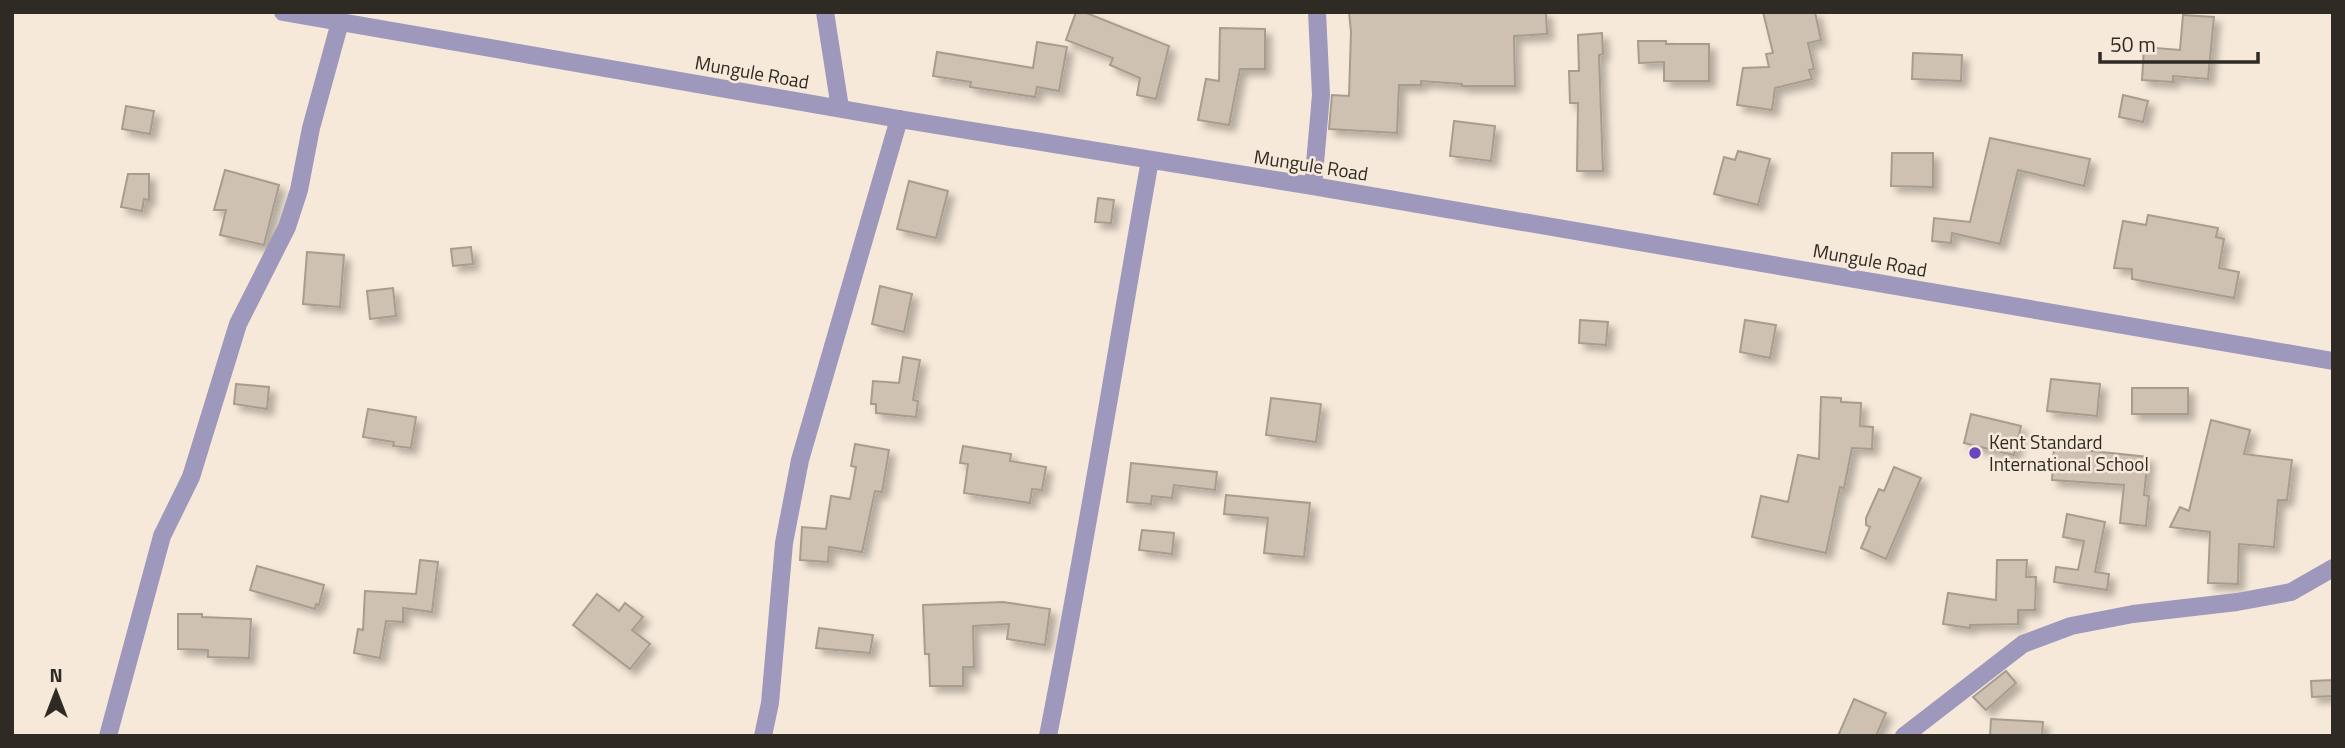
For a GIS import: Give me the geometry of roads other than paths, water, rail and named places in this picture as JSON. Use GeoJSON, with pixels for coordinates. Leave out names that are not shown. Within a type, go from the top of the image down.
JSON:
{"type":"FeatureCollection","features":[{"type":"Feature","properties":{"kind":"street","name":"Mungule Road"},"geometry":{"type":"LineString","coordinates":[[283,12],[899,119],[1313,186],[2333,360]]}},
{"type":"Feature","properties":{"kind":"street"},"geometry":{"type":"LineString","coordinates":[[825,12],[840,108]]}},
{"type":"Feature","properties":{"kind":"street"},"geometry":{"type":"LineString","coordinates":[[1313,186],[1321,95],[1317,12]]}},
{"type":"Feature","properties":{"kind":"street"},"geometry":{"type":"LineString","coordinates":[[108,736],[162,536],[191,477],[238,324],[287,227],[340,22]]}},
{"type":"Feature","properties":{"kind":"street"},"geometry":{"type":"LineString","coordinates":[[763,736],[770,703],[783,543],[800,460],[899,119]]}},
{"type":"Feature","properties":{"kind":"street"},"geometry":{"type":"LineString","coordinates":[[1048,736],[1086,544],[1116,351],[1150,160]]}},
{"type":"Feature","properties":{"kind":"street"},"geometry":{"type":"LineString","coordinates":[[1904,736],[2022,644],[2071,626],[2133,614],[2237,602],[2291,592],[2333,568]]}},
{"type":"Feature","properties":{"kind":"place","name":"Kent Standard International School"},"geometry":{"type":"Point","coordinates":[1975,453]}}]}
